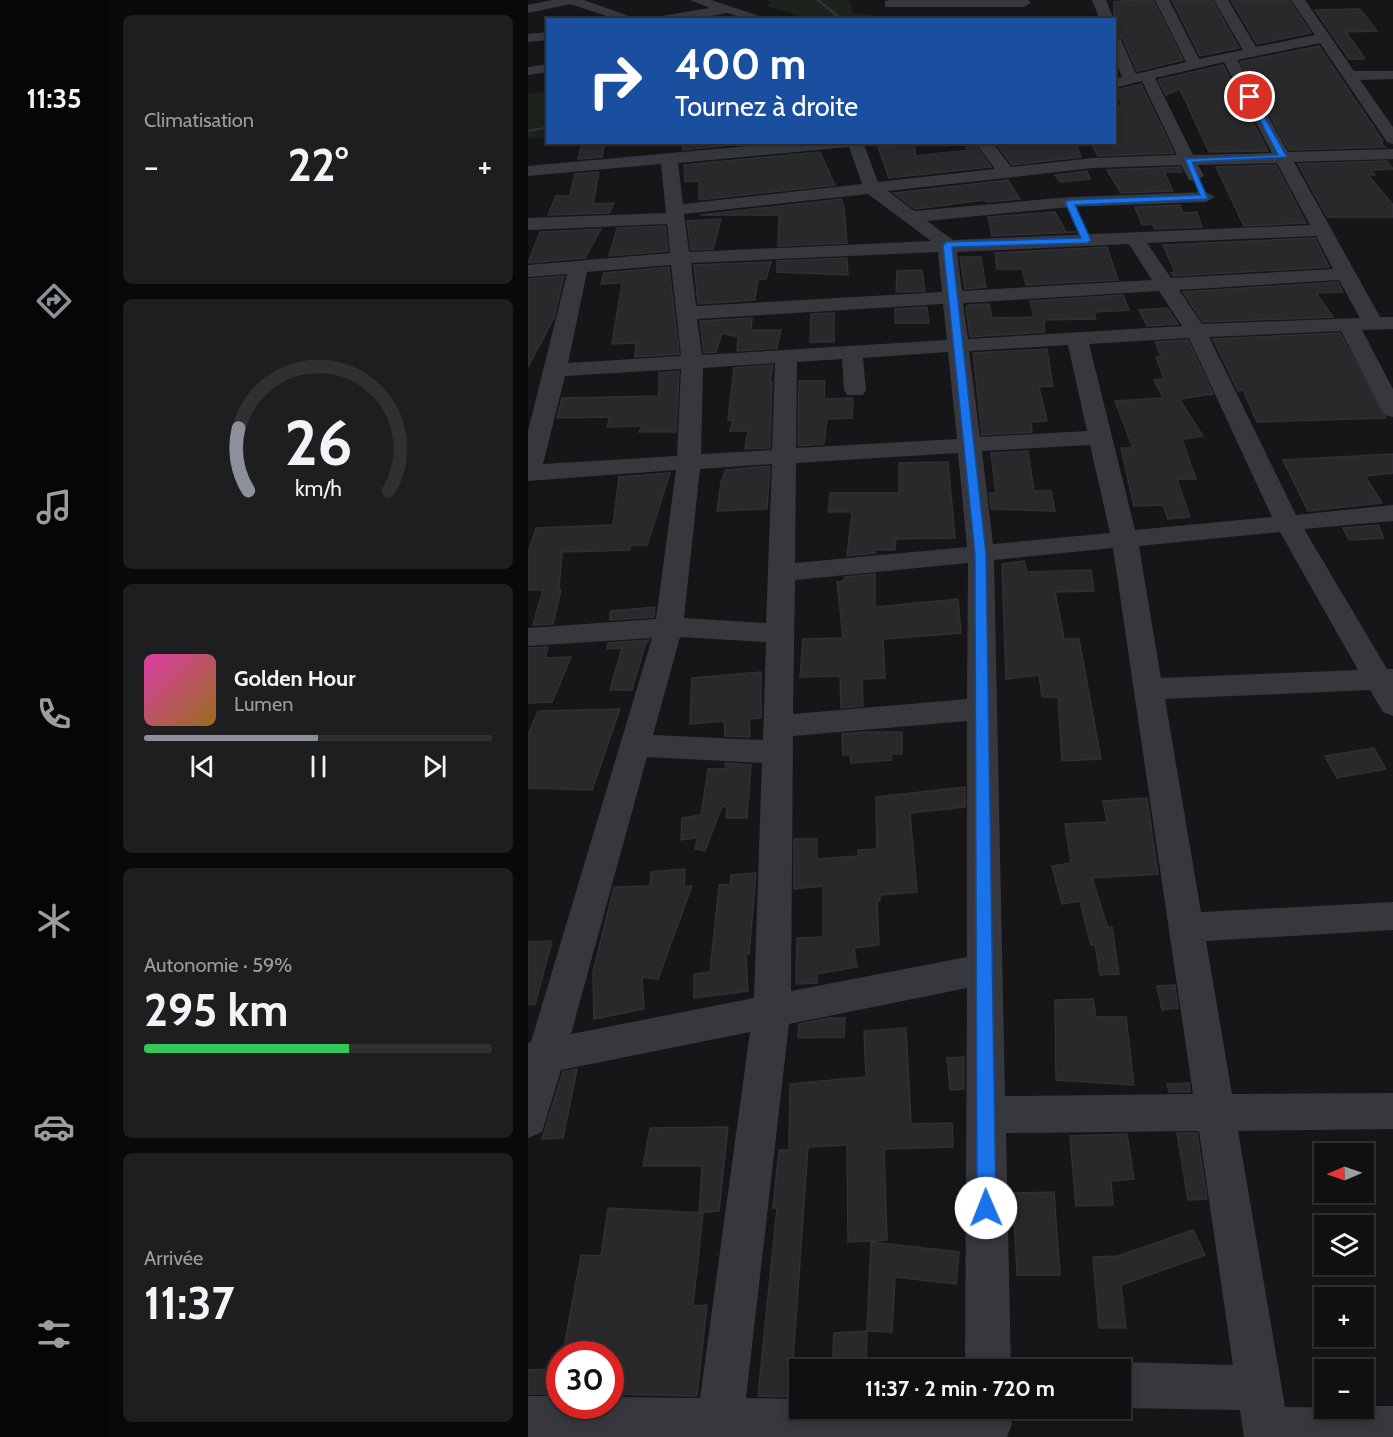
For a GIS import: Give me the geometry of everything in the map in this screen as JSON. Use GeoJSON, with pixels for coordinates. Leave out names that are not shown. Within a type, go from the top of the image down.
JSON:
{"type":"FeatureCollection","features":[{"type":"Feature","properties":{"kind":"street"},"geometry":{"type":"LineString","coordinates":[[528,4],[549,0]]}},
{"type":"Feature","properties":{"kind":"street"},"geometry":{"type":"LineString","coordinates":[[528,9],[573,1],[596,0]]}},
{"type":"Feature","properties":{"kind":"street"},"geometry":{"type":"LineString","coordinates":[[697,0],[759,18]]}},
{"type":"Feature","properties":{"kind":"street"},"geometry":{"type":"LineString","coordinates":[[1099,0],[1106,18]]}},
{"type":"Feature","properties":{"kind":"street"},"geometry":{"type":"LineString","coordinates":[[1162,0],[1194,64]]}},
{"type":"Feature","properties":{"kind":"street"},"geometry":{"type":"LineString","coordinates":[[1221,0],[1252,52]]}},
{"type":"Feature","properties":{"kind":"street"},"geometry":{"type":"LineString","coordinates":[[1298,0],[1393,139]]}},
{"type":"Feature","properties":{"kind":"street"},"geometry":{"type":"LineString","coordinates":[[573,1],[628,18]]}},
{"type":"Feature","properties":{"kind":"street"},"geometry":{"type":"LineString","coordinates":[[890,4],[1024,1],[1028,18]]}},
{"type":"Feature","properties":{"kind":"street"},"geometry":{"type":"LineString","coordinates":[[673,18],[728,9]]}},
{"type":"Feature","properties":{"kind":"street"},"geometry":{"type":"LineString","coordinates":[[528,38],[546,36]]}},
{"type":"Feature","properties":{"kind":"street"},"geometry":{"type":"LineString","coordinates":[[1116,84],[1194,64],[1323,38]]}},
{"type":"Feature","properties":{"kind":"street"},"geometry":{"type":"LineString","coordinates":[[1116,43],[1188,160],[1226,234]]}},
{"type":"Feature","properties":{"kind":"street"},"geometry":{"type":"LineString","coordinates":[[1228,57],[1346,274],[1383,323]]}},
{"type":"Feature","properties":{"kind":"street"},"geometry":{"type":"LineString","coordinates":[[528,71],[546,68]]}},
{"type":"Feature","properties":{"kind":"street"},"geometry":{"type":"LineString","coordinates":[[1350,76],[1393,75]]}},
{"type":"Feature","properties":{"kind":"street"},"geometry":{"type":"LineString","coordinates":[[528,171],[662,153],[819,144]]}},
{"type":"Feature","properties":{"kind":"street"},"geometry":{"type":"LineString","coordinates":[[855,144],[872,188],[947,245],[953,296],[981,554],[988,1359]]}},
{"type":"Feature","properties":{"kind":"street"},"geometry":{"type":"LineString","coordinates":[[984,144],[1006,173]]}},
{"type":"Feature","properties":{"kind":"street"},"geometry":{"type":"LineString","coordinates":[[1088,144],[1104,201]]}},
{"type":"Feature","properties":{"kind":"street"},"geometry":{"type":"LineString","coordinates":[[528,1119],[537,1058],[635,745],[669,627],[689,462],[692,361],[676,214],[662,153]]}},
{"type":"Feature","properties":{"kind":"street"},"geometry":{"type":"LineString","coordinates":[[528,224],[676,214],[872,188],[1093,163],[1393,154]]}},
{"type":"Feature","properties":{"kind":"street"},"geometry":{"type":"LineString","coordinates":[[910,217],[1070,202],[1206,197]]}},
{"type":"Feature","properties":{"kind":"street"},"geometry":{"type":"LineString","coordinates":[[1070,202],[1087,240]]}},
{"type":"Feature","properties":{"kind":"street"},"geometry":{"type":"LineString","coordinates":[[528,271],[681,258],[1323,230]]}},
{"type":"Feature","properties":{"kind":"street"},"geometry":{"type":"LineString","coordinates":[[1134,238],[1196,331],[1287,524],[1386,680],[1393,705]]}},
{"type":"Feature","properties":{"kind":"street"},"geometry":{"type":"LineString","coordinates":[[578,267],[556,370],[528,473],[1100,437]]}},
{"type":"Feature","properties":{"kind":"street"},"geometry":{"type":"LineString","coordinates":[[688,313],[1346,274]]}},
{"type":"Feature","properties":{"kind":"street"},"geometry":{"type":"LineString","coordinates":[[556,370],[1196,331],[1383,323]]}},
{"type":"Feature","properties":{"kind":"street"},"geometry":{"type":"LineString","coordinates":[[1348,324],[1393,410]]}},
{"type":"Feature","properties":{"kind":"street"},"geometry":{"type":"LineString","coordinates":[[1077,339],[1125,540],[1264,1418]]}},
{"type":"Feature","properties":{"kind":"street"},"geometry":{"type":"LineString","coordinates":[[852,352],[855,390]]}},
{"type":"Feature","properties":{"kind":"street"},"geometry":{"type":"LineString","coordinates":[[719,1429],[772,1009],[786,356]]}},
{"type":"Feature","properties":{"kind":"street"},"geometry":{"type":"LineString","coordinates":[[781,573],[1393,513]]}},
{"type":"Feature","properties":{"kind":"street"},"geometry":{"type":"LineString","coordinates":[[528,637],[669,627],[779,633]]}},
{"type":"Feature","properties":{"kind":"street"},"geometry":{"type":"LineString","coordinates":[[1149,689],[1386,680]]}},
{"type":"Feature","properties":{"kind":"street"},"geometry":{"type":"LineString","coordinates":[[635,745],[777,739],[981,709]]}},
{"type":"Feature","properties":{"kind":"street"},"geometry":{"type":"LineString","coordinates":[[1186,927],[1393,916]]}},
{"type":"Feature","properties":{"kind":"street"},"geometry":{"type":"LineString","coordinates":[[537,1058],[772,1009],[984,969]]}},
{"type":"Feature","properties":{"kind":"street"},"geometry":{"type":"LineString","coordinates":[[985,1115],[1393,1111]]}},
{"type":"Feature","properties":{"kind":"street"},"geometry":{"type":"LineString","coordinates":[[1131,1388],[1264,1418],[1393,1429]]}},
{"type":"Feature","properties":{"kind":"street"},"geometry":{"type":"LineString","coordinates":[[528,1419],[719,1429],[988,1423]]}},
{"type":"Feature","properties":{"kind":"shaded area"},"geometry":{"type":"Polygon","coordinates":[[[767,0],[849,0],[853,13],[898,18],[808,18],[766,6],[772,3],[767,0]]]}},
{"type":"Feature","properties":{"kind":"shaded area"},"geometry":{"type":"Polygon","coordinates":[[[546,90],[546,137],[528,139],[528,94],[546,90]]]}},
{"type":"Feature","properties":{"kind":"building"},"geometry":{"type":"Polygon","coordinates":[[[1153,0],[1183,60],[1137,71],[1123,39],[1116,35],[1114,2],[1153,0]]]}},
{"type":"Feature","properties":{"kind":"building"},"geometry":{"type":"Polygon","coordinates":[[[1172,0],[1212,0],[1239,48],[1200,56],[1172,0]]]}},
{"type":"Feature","properties":{"kind":"building"},"geometry":{"type":"Polygon","coordinates":[[[1231,0],[1289,0],[1311,33],[1257,44],[1231,0]]]}},
{"type":"Feature","properties":{"kind":"building"},"geometry":{"type":"Polygon","coordinates":[[[1360,9],[1377,31],[1346,32],[1365,59],[1349,59],[1315,10],[1360,9]]]}},
{"type":"Feature","properties":{"kind":"building"},"geometry":{"type":"Polygon","coordinates":[[[1319,46],[1385,147],[1289,150],[1240,62],[1319,46]]]}},
{"type":"Feature","properties":{"kind":"building"},"geometry":{"type":"Polygon","coordinates":[[[1223,65],[1268,151],[1209,152],[1180,89],[1166,95],[1158,80],[1223,65]]]}},
{"type":"Feature","properties":{"kind":"building"},"geometry":{"type":"Polygon","coordinates":[[[1141,84],[1174,153],[1098,156],[1091,144],[1116,144],[1116,117],[1119,117],[1116,106],[1122,106],[1116,90],[1141,84]]]}},
{"type":"Feature","properties":{"kind":"building"},"geometry":{"type":"Polygon","coordinates":[[[582,144],[605,144],[602,157],[578,159],[582,144]]]}},
{"type":"Feature","properties":{"kind":"building"},"geometry":{"type":"Polygon","coordinates":[[[682,144],[742,144],[683,150],[682,144]]]}},
{"type":"Feature","properties":{"kind":"building"},"geometry":{"type":"Polygon","coordinates":[[[914,144],[916,156],[968,150],[965,144],[974,144],[991,167],[889,178],[878,147],[914,144]]]}},
{"type":"Feature","properties":{"kind":"building"},"geometry":{"type":"Polygon","coordinates":[[[996,144],[1077,144],[1081,157],[1012,165],[996,144]]]}},
{"type":"Feature","properties":{"kind":"building"},"geometry":{"type":"Polygon","coordinates":[[[820,152],[835,185],[699,200],[699,181],[685,182],[684,165],[820,152]]]}},
{"type":"Feature","properties":{"kind":"building"},"geometry":{"type":"Polygon","coordinates":[[[1387,161],[1393,169],[1371,170],[1375,175],[1368,175],[1393,205],[1393,217],[1327,217],[1298,164],[1387,161]]]}},
{"type":"Feature","properties":{"kind":"building"},"geometry":{"type":"Polygon","coordinates":[[[1276,165],[1306,223],[1244,226],[1216,167],[1276,165]]]}},
{"type":"Feature","properties":{"kind":"building"},"geometry":{"type":"Polygon","coordinates":[[[1180,167],[1182,172],[1164,172],[1173,191],[1121,193],[1107,170],[1180,167]]]}},
{"type":"Feature","properties":{"kind":"building"},"geometry":{"type":"Polygon","coordinates":[[[1087,171],[1090,179],[1060,182],[1055,175],[1087,171]]]}},
{"type":"Feature","properties":{"kind":"building"},"geometry":{"type":"Polygon","coordinates":[[[599,172],[593,204],[614,203],[609,213],[548,215],[556,196],[570,196],[575,174],[599,172]]]}},
{"type":"Feature","properties":{"kind":"building"},"geometry":{"type":"Polygon","coordinates":[[[1008,180],[1020,199],[986,202],[985,200],[915,209],[894,193],[1008,180]]]}},
{"type":"Feature","properties":{"kind":"building"},"geometry":{"type":"Polygon","coordinates":[[[841,199],[844,207],[847,243],[778,246],[779,215],[700,215],[841,199]]]}},
{"type":"Feature","properties":{"kind":"building"},"geometry":{"type":"Polygon","coordinates":[[[1180,205],[1183,213],[1197,212],[1202,227],[1154,229],[1153,224],[1142,225],[1135,207],[1180,205]]]}},
{"type":"Feature","properties":{"kind":"building"},"geometry":{"type":"Polygon","coordinates":[[[1055,212],[1066,232],[1078,232],[992,236],[988,217],[1055,212]]]}},
{"type":"Feature","properties":{"kind":"building"},"geometry":{"type":"Polygon","coordinates":[[[721,219],[713,249],[691,250],[687,221],[721,219]]]}},
{"type":"Feature","properties":{"kind":"building"},"geometry":{"type":"Polygon","coordinates":[[[665,226],[668,251],[609,256],[617,228],[665,226]]]}},
{"type":"Feature","properties":{"kind":"building"},"geometry":{"type":"Polygon","coordinates":[[[601,229],[585,258],[528,263],[540,232],[601,229]]]}},
{"type":"Feature","properties":{"kind":"building"},"geometry":{"type":"Polygon","coordinates":[[[1315,238],[1329,267],[1173,276],[1171,273],[1175,272],[1163,245],[1315,238]]]}},
{"type":"Feature","properties":{"kind":"building"},"geometry":{"type":"Polygon","coordinates":[[[1107,247],[1118,280],[1026,285],[1022,269],[997,269],[995,253],[1107,247]]]}},
{"type":"Feature","properties":{"kind":"building"},"geometry":{"type":"Polygon","coordinates":[[[960,257],[981,257],[986,287],[965,289],[960,257]]]}},
{"type":"Feature","properties":{"kind":"building"},"geometry":{"type":"Polygon","coordinates":[[[847,258],[848,275],[777,272],[777,261],[847,258]]]}},
{"type":"Feature","properties":{"kind":"building"},"geometry":{"type":"Polygon","coordinates":[[[771,262],[766,279],[758,279],[755,300],[698,304],[694,265],[771,262]]]}},
{"type":"Feature","properties":{"kind":"building"},"geometry":{"type":"Polygon","coordinates":[[[669,267],[679,354],[635,357],[636,343],[612,344],[622,283],[601,284],[604,273],[669,267]]]}},
{"type":"Feature","properties":{"kind":"building"},"geometry":{"type":"Polygon","coordinates":[[[922,270],[925,291],[896,292],[897,271],[922,270]]]}},
{"type":"Feature","properties":{"kind":"building"},"geometry":{"type":"Polygon","coordinates":[[[564,276],[554,318],[528,367],[528,279],[564,276]]]}},
{"type":"Feature","properties":{"kind":"building"},"geometry":{"type":"Polygon","coordinates":[[[1338,282],[1343,292],[1316,293],[1333,317],[1203,322],[1183,292],[1338,282]]]}},
{"type":"Feature","properties":{"kind":"building"},"geometry":{"type":"Polygon","coordinates":[[[1123,295],[1129,310],[1094,312],[1096,319],[1044,320],[1045,332],[970,337],[966,307],[968,305],[989,304],[992,318],[1034,317],[1030,301],[1123,295]]]}},
{"type":"Feature","properties":{"kind":"building"},"geometry":{"type":"Polygon","coordinates":[[[927,307],[929,323],[895,323],[895,309],[927,307]]]}},
{"type":"Feature","properties":{"kind":"building"},"geometry":{"type":"Polygon","coordinates":[[[1167,308],[1178,324],[1147,326],[1139,310],[1167,308]]]}},
{"type":"Feature","properties":{"kind":"building"},"geometry":{"type":"Polygon","coordinates":[[[834,313],[834,342],[810,342],[811,314],[834,313]]]}},
{"type":"Feature","properties":{"kind":"building"},"geometry":{"type":"Polygon","coordinates":[[[752,318],[751,330],[781,330],[777,348],[737,351],[738,337],[722,333],[716,352],[704,353],[700,321],[752,318]]]}},
{"type":"Feature","properties":{"kind":"building"},"geometry":{"type":"Polygon","coordinates":[[[1340,333],[1386,418],[1257,422],[1243,390],[1238,391],[1213,339],[1340,333]]]}},
{"type":"Feature","properties":{"kind":"building"},"geometry":{"type":"Polygon","coordinates":[[[1188,340],[1213,394],[1179,399],[1203,436],[1182,439],[1196,479],[1177,479],[1190,517],[1168,519],[1163,505],[1134,506],[1121,448],[1133,448],[1115,401],[1163,398],[1154,380],[1164,379],[1156,357],[1161,356],[1155,342],[1188,340]]]}},
{"type":"Feature","properties":{"kind":"building"},"geometry":{"type":"Polygon","coordinates":[[[1047,349],[1053,386],[1039,387],[1047,421],[1031,422],[1032,432],[982,435],[973,353],[1047,349]]]}},
{"type":"Feature","properties":{"kind":"building"},"geometry":{"type":"Polygon","coordinates":[[[773,365],[770,382],[772,382],[770,448],[745,449],[748,431],[730,431],[733,420],[728,420],[734,368],[773,365]]]}},
{"type":"Feature","properties":{"kind":"building"},"geometry":{"type":"Polygon","coordinates":[[[679,371],[676,432],[639,432],[642,426],[607,427],[610,417],[557,418],[562,398],[659,396],[659,373],[679,371]]]}},
{"type":"Feature","properties":{"kind":"building"},"geometry":{"type":"Polygon","coordinates":[[[799,381],[825,381],[824,399],[853,398],[852,418],[827,419],[824,444],[798,446],[799,381]]]}},
{"type":"Feature","properties":{"kind":"building"},"geometry":{"type":"Polygon","coordinates":[[[1028,451],[1034,491],[1051,491],[1055,511],[991,509],[989,493],[996,493],[991,453],[1028,451]]]}},
{"type":"Feature","properties":{"kind":"building"},"geometry":{"type":"Polygon","coordinates":[[[1393,454],[1393,473],[1365,476],[1382,503],[1308,511],[1283,460],[1393,454]]]}},
{"type":"Feature","properties":{"kind":"building"},"geometry":{"type":"Polygon","coordinates":[[[948,462],[955,538],[896,539],[895,550],[875,550],[875,553],[847,556],[852,512],[828,512],[830,493],[899,493],[899,463],[948,462]]]}},
{"type":"Feature","properties":{"kind":"building"},"geometry":{"type":"Polygon","coordinates":[[[770,466],[767,509],[717,511],[721,482],[726,470],[770,466]]]}},
{"type":"Feature","properties":{"kind":"building"},"geometry":{"type":"Polygon","coordinates":[[[670,473],[647,545],[631,545],[630,550],[562,552],[559,589],[561,590],[553,624],[533,625],[543,590],[528,590],[528,552],[536,528],[613,525],[619,477],[670,473]]]}},
{"type":"Feature","properties":{"kind":"building"},"geometry":{"type":"Polygon","coordinates":[[[1378,525],[1384,538],[1349,540],[1343,528],[1378,525]]]}},
{"type":"Feature","properties":{"kind":"building"},"geometry":{"type":"Polygon","coordinates":[[[1024,561],[1027,572],[1091,570],[1094,591],[1055,592],[1064,639],[1079,639],[1101,759],[1062,761],[1058,697],[1042,697],[1039,675],[1006,679],[1002,564],[1024,561]]]}},
{"type":"Feature","properties":{"kind":"building"},"geometry":{"type":"Polygon","coordinates":[[[875,574],[875,607],[958,599],[961,633],[883,639],[885,678],[862,679],[863,706],[841,708],[840,676],[800,677],[803,639],[843,638],[837,582],[844,581],[844,577],[875,574]]]}},
{"type":"Feature","properties":{"kind":"building"},"geometry":{"type":"Polygon","coordinates":[[[655,607],[654,617],[610,620],[610,611],[655,607]]]}},
{"type":"Feature","properties":{"kind":"building"},"geometry":{"type":"Polygon","coordinates":[[[649,640],[645,645],[632,690],[610,690],[622,648],[607,649],[608,643],[649,640]]]}},
{"type":"Feature","properties":{"kind":"building"},"geometry":{"type":"Polygon","coordinates":[[[548,647],[545,658],[571,657],[552,702],[528,703],[528,648],[548,647]]]}},
{"type":"Feature","properties":{"kind":"building"},"geometry":{"type":"Polygon","coordinates":[[[761,672],[761,718],[749,719],[750,737],[725,736],[724,721],[690,724],[692,678],[761,672]]]}},
{"type":"Feature","properties":{"kind":"building"},"geometry":{"type":"Polygon","coordinates":[[[620,709],[592,790],[528,788],[528,735],[538,711],[620,709]]]}},
{"type":"Feature","properties":{"kind":"building"},"geometry":{"type":"Polygon","coordinates":[[[902,732],[902,754],[891,754],[892,760],[851,763],[850,754],[843,755],[842,734],[902,732]]]}},
{"type":"Feature","properties":{"kind":"building"},"geometry":{"type":"Polygon","coordinates":[[[1374,748],[1386,769],[1337,778],[1325,756],[1374,748]]]}},
{"type":"Feature","properties":{"kind":"building"},"geometry":{"type":"Polygon","coordinates":[[[725,763],[751,765],[747,818],[726,818],[727,807],[722,806],[705,851],[695,849],[697,838],[681,840],[682,818],[701,815],[708,769],[726,769],[725,763]]]}},
{"type":"Feature","properties":{"kind":"building"},"geometry":{"type":"Polygon","coordinates":[[[965,787],[965,807],[910,813],[917,892],[880,895],[880,901],[877,901],[879,945],[854,948],[857,967],[817,974],[817,983],[796,984],[797,938],[823,937],[823,886],[794,889],[794,839],[817,839],[817,859],[858,856],[858,850],[877,849],[876,797],[965,787]]]}},
{"type":"Feature","properties":{"kind":"building"},"geometry":{"type":"Polygon","coordinates":[[[1147,798],[1158,874],[1092,878],[1108,928],[1112,927],[1119,974],[1100,975],[1095,944],[1091,945],[1080,901],[1062,904],[1052,866],[1071,863],[1065,824],[1107,822],[1103,801],[1147,798]]]}},
{"type":"Feature","properties":{"kind":"building"},"geometry":{"type":"Polygon","coordinates":[[[685,869],[684,887],[692,886],[658,979],[642,977],[644,1009],[594,1019],[593,972],[614,887],[650,886],[651,872],[685,869]]]}},
{"type":"Feature","properties":{"kind":"building"},"geometry":{"type":"Polygon","coordinates":[[[756,873],[749,954],[746,954],[748,991],[694,998],[694,974],[710,972],[719,885],[731,884],[731,875],[756,873]]]}},
{"type":"Feature","properties":{"kind":"building"},"geometry":{"type":"Polygon","coordinates":[[[552,941],[535,1005],[528,1004],[528,942],[552,941]]]}},
{"type":"Feature","properties":{"kind":"building"},"geometry":{"type":"Polygon","coordinates":[[[1175,985],[1178,1008],[1162,1010],[1157,986],[1175,985]]]}},
{"type":"Feature","properties":{"kind":"building"},"geometry":{"type":"Polygon","coordinates":[[[1093,999],[1096,1017],[1126,1017],[1134,1085],[1056,1080],[1055,1000],[1093,999]]]}},
{"type":"Feature","properties":{"kind":"building"},"geometry":{"type":"Polygon","coordinates":[[[829,1018],[845,1018],[844,1037],[798,1038],[799,1024],[829,1018]]]}},
{"type":"Feature","properties":{"kind":"building"},"geometry":{"type":"Polygon","coordinates":[[[906,1028],[911,1124],[952,1123],[953,1147],[884,1149],[887,1240],[848,1242],[847,1145],[808,1147],[793,1359],[789,1359],[789,1397],[758,1396],[777,1208],[773,1208],[779,1150],[789,1150],[790,1084],[866,1077],[864,1031],[906,1028]]]}},
{"type":"Feature","properties":{"kind":"building"},"geometry":{"type":"Polygon","coordinates":[[[964,1057],[964,1089],[950,1090],[947,1058],[964,1057]]]}},
{"type":"Feature","properties":{"kind":"building"},"geometry":{"type":"Polygon","coordinates":[[[577,1069],[563,1138],[542,1139],[563,1072],[577,1069]]]}},
{"type":"Feature","properties":{"kind":"building"},"geometry":{"type":"Polygon","coordinates":[[[1189,1083],[1190,1092],[1169,1092],[1167,1084],[1189,1083]]]}},
{"type":"Feature","properties":{"kind":"building"},"geometry":{"type":"Polygon","coordinates":[[[728,1127],[719,1211],[699,1213],[702,1166],[643,1166],[650,1128],[728,1127]]]}},
{"type":"Feature","properties":{"kind":"building"},"geometry":{"type":"Polygon","coordinates":[[[1177,1133],[1197,1133],[1207,1199],[1188,1200],[1177,1133]]]}},
{"type":"Feature","properties":{"kind":"building"},"geometry":{"type":"Polygon","coordinates":[[[1127,1134],[1134,1179],[1111,1181],[1113,1205],[1076,1206],[1070,1136],[1127,1134]]]}},
{"type":"Feature","properties":{"kind":"building"},"geometry":{"type":"Polygon","coordinates":[[[1054,1192],[1060,1275],[1017,1275],[1013,1193],[1054,1192]]]}},
{"type":"Feature","properties":{"kind":"building"},"geometry":{"type":"Polygon","coordinates":[[[608,1208],[703,1213],[693,1306],[707,1305],[697,1396],[624,1394],[624,1341],[565,1341],[581,1255],[601,1256],[608,1208]]]}},
{"type":"Feature","properties":{"kind":"building"},"geometry":{"type":"Polygon","coordinates":[[[1193,1230],[1205,1255],[1121,1285],[1126,1328],[1099,1328],[1093,1257],[1118,1256],[1193,1230]]]}},
{"type":"Feature","properties":{"kind":"building"},"geometry":{"type":"Polygon","coordinates":[[[871,1242],[959,1252],[956,1284],[895,1277],[892,1332],[867,1331],[871,1242]]]}},
{"type":"Feature","properties":{"kind":"building"},"geometry":{"type":"Polygon","coordinates":[[[867,1331],[866,1359],[833,1359],[834,1333],[867,1331]]]}},
{"type":"Feature","properties":{"kind":"building"},"geometry":{"type":"Polygon","coordinates":[[[546,1369],[546,1394],[528,1394],[528,1370],[546,1369]]]}},
{"type":"Feature","properties":{"kind":"waterway"},"geometry":{"type":"LineString","coordinates":[[818,0],[843,18]]}},
{"type":"Feature","properties":{"kind":"waterway"},"geometry":{"type":"LineString","coordinates":[[528,131],[546,127]]}},
{"type":"Feature","properties":{"kind":"route"},"geometry":{"type":"LineString","coordinates":[[986,1208],[981,554],[947,245],[1087,240],[1070,202],[1206,197],[1188,160],[1283,157],[1250,97]]}}]}
